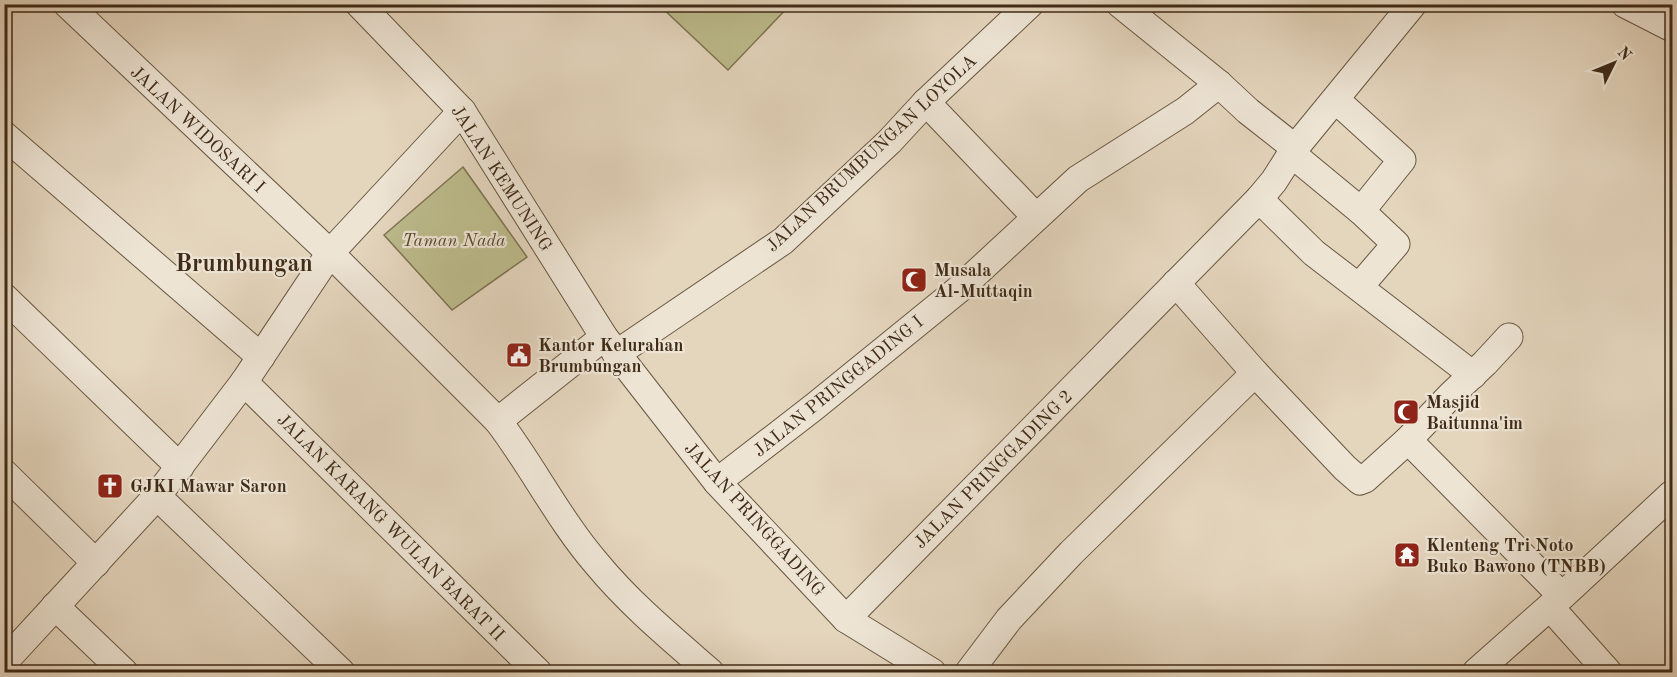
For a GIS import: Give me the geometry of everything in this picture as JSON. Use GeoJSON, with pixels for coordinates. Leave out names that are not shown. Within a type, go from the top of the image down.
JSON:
{"type":"FeatureCollection","features":[{"type":"Feature","properties":{"kind":"street","name":"JALAN WIDOSARI I"},"geometry":{"type":"LineString","coordinates":[[67,4],[330,253],[498,421],[511,437],[554,506],[597,564],[637,605],[710,672]]}},
{"type":"Feature","properties":{"kind":"street","name":"JALAN KEMUNING"},"geometry":{"type":"LineString","coordinates":[[359,4],[462,111],[610,345]]}},
{"type":"Feature","properties":{"kind":"street","name":"JALAN BRUMBUNGAN LOYOLA"},"geometry":{"type":"LineString","coordinates":[[498,421],[610,345],[783,241],[889,142],[926,102],[1030,4]]}},
{"type":"Feature","properties":{"kind":"street"},"geometry":{"type":"LineString","coordinates":[[1119,4],[1219,84],[1396,244],[1359,287]]}},
{"type":"Feature","properties":{"kind":"street","name":"JALAN PRINGGADING 2"},"geometry":{"type":"LineString","coordinates":[[846,619],[1259,199],[1278,176],[1293,151],[1413,4]]}},
{"type":"Feature","properties":{"kind":"street"},"geometry":{"type":"LineString","coordinates":[[1632,6],[1672,28]]}},
{"type":"Feature","properties":{"kind":"street","name":"JALAN PRINGGADING I"},"geometry":{"type":"LineString","coordinates":[[717,482],[958,290],[1078,179],[1185,111],[1219,84]]}},
{"type":"Feature","properties":{"kind":"street"},"geometry":{"type":"LineString","coordinates":[[1336,100],[1402,160],[1361,211]]}},
{"type":"Feature","properties":{"kind":"street"},"geometry":{"type":"LineString","coordinates":[[926,102],[1036,217]]}},
{"type":"Feature","properties":{"kind":"street"},"geometry":{"type":"LineString","coordinates":[[8,651],[55,606],[157,496],[244,382],[330,253],[462,111]]}},
{"type":"Feature","properties":{"kind":"street"},"geometry":{"type":"LineString","coordinates":[[4,135],[261,357]]}},
{"type":"Feature","properties":{"kind":"street"},"geometry":{"type":"LineString","coordinates":[[1259,199],[1314,253],[1473,375]]}},
{"type":"Feature","properties":{"kind":"street"},"geometry":{"type":"LineString","coordinates":[[1176,283],[1255,373],[1360,481],[1408,440],[1509,337]]}},
{"type":"Feature","properties":{"kind":"street"},"geometry":{"type":"LineString","coordinates":[[4,297],[180,467]]}},
{"type":"Feature","properties":{"kind":"street","name":"JALAN PRINGGADING"},"geometry":{"type":"LineString","coordinates":[[610,345],[717,482],[846,619],[925,671]]}},
{"type":"Feature","properties":{"kind":"street"},"geometry":{"type":"LineString","coordinates":[[969,672],[1009,620],[1071,553],[1255,373]]}},
{"type":"Feature","properties":{"kind":"street","name":"JALAN KARANG WULAN BARAT II"},"geometry":{"type":"LineString","coordinates":[[244,382],[538,672]]}},
{"type":"Feature","properties":{"kind":"street"},"geometry":{"type":"LineString","coordinates":[[1408,440],[1538,572],[1556,602],[1608,672]]}},
{"type":"Feature","properties":{"kind":"street"},"geometry":{"type":"LineString","coordinates":[[4,473],[96,563]]}},
{"type":"Feature","properties":{"kind":"street"},"geometry":{"type":"LineString","coordinates":[[1476,672],[1556,602],[1672,494]]}},
{"type":"Feature","properties":{"kind":"street"},"geometry":{"type":"LineString","coordinates":[[157,496],[341,672]]}},
{"type":"Feature","properties":{"kind":"street"},"geometry":{"type":"LineString","coordinates":[[55,606],[124,672]]}},
{"type":"Feature","properties":{"kind":"green space"},"geometry":{"type":"Polygon","coordinates":[[[659,5],[790,5],[728,70],[659,5]]]}},
{"type":"Feature","properties":{"kind":"green space","name":"Taman Nada"},"geometry":{"type":"Polygon","coordinates":[[[463,167],[527,257],[452,310],[384,235],[463,167]]]}},
{"type":"Feature","properties":{"kind":"place","name":"Musala Al-Muttaqin"},"geometry":{"type":"Point","coordinates":[914,280]}},
{"type":"Feature","properties":{"kind":"place","name":"Kantor Kelurahan Brumbungan"},"geometry":{"type":"Point","coordinates":[519,355]}},
{"type":"Feature","properties":{"kind":"place","name":"Masjid Baitunna'im"},"geometry":{"type":"Point","coordinates":[1406,412]}},
{"type":"Feature","properties":{"kind":"place","name":"GJKI Mawar Saron"},"geometry":{"type":"Point","coordinates":[110,486]}},
{"type":"Feature","properties":{"kind":"place","name":"Klenteng Tri Noto Buko Bawono (TNBB)"},"geometry":{"type":"Point","coordinates":[1407,555]}},
{"type":"Feature","properties":{"kind":"district","name":"Brumbungan"},"geometry":{"type":"Point","coordinates":[244,263]}}]}
